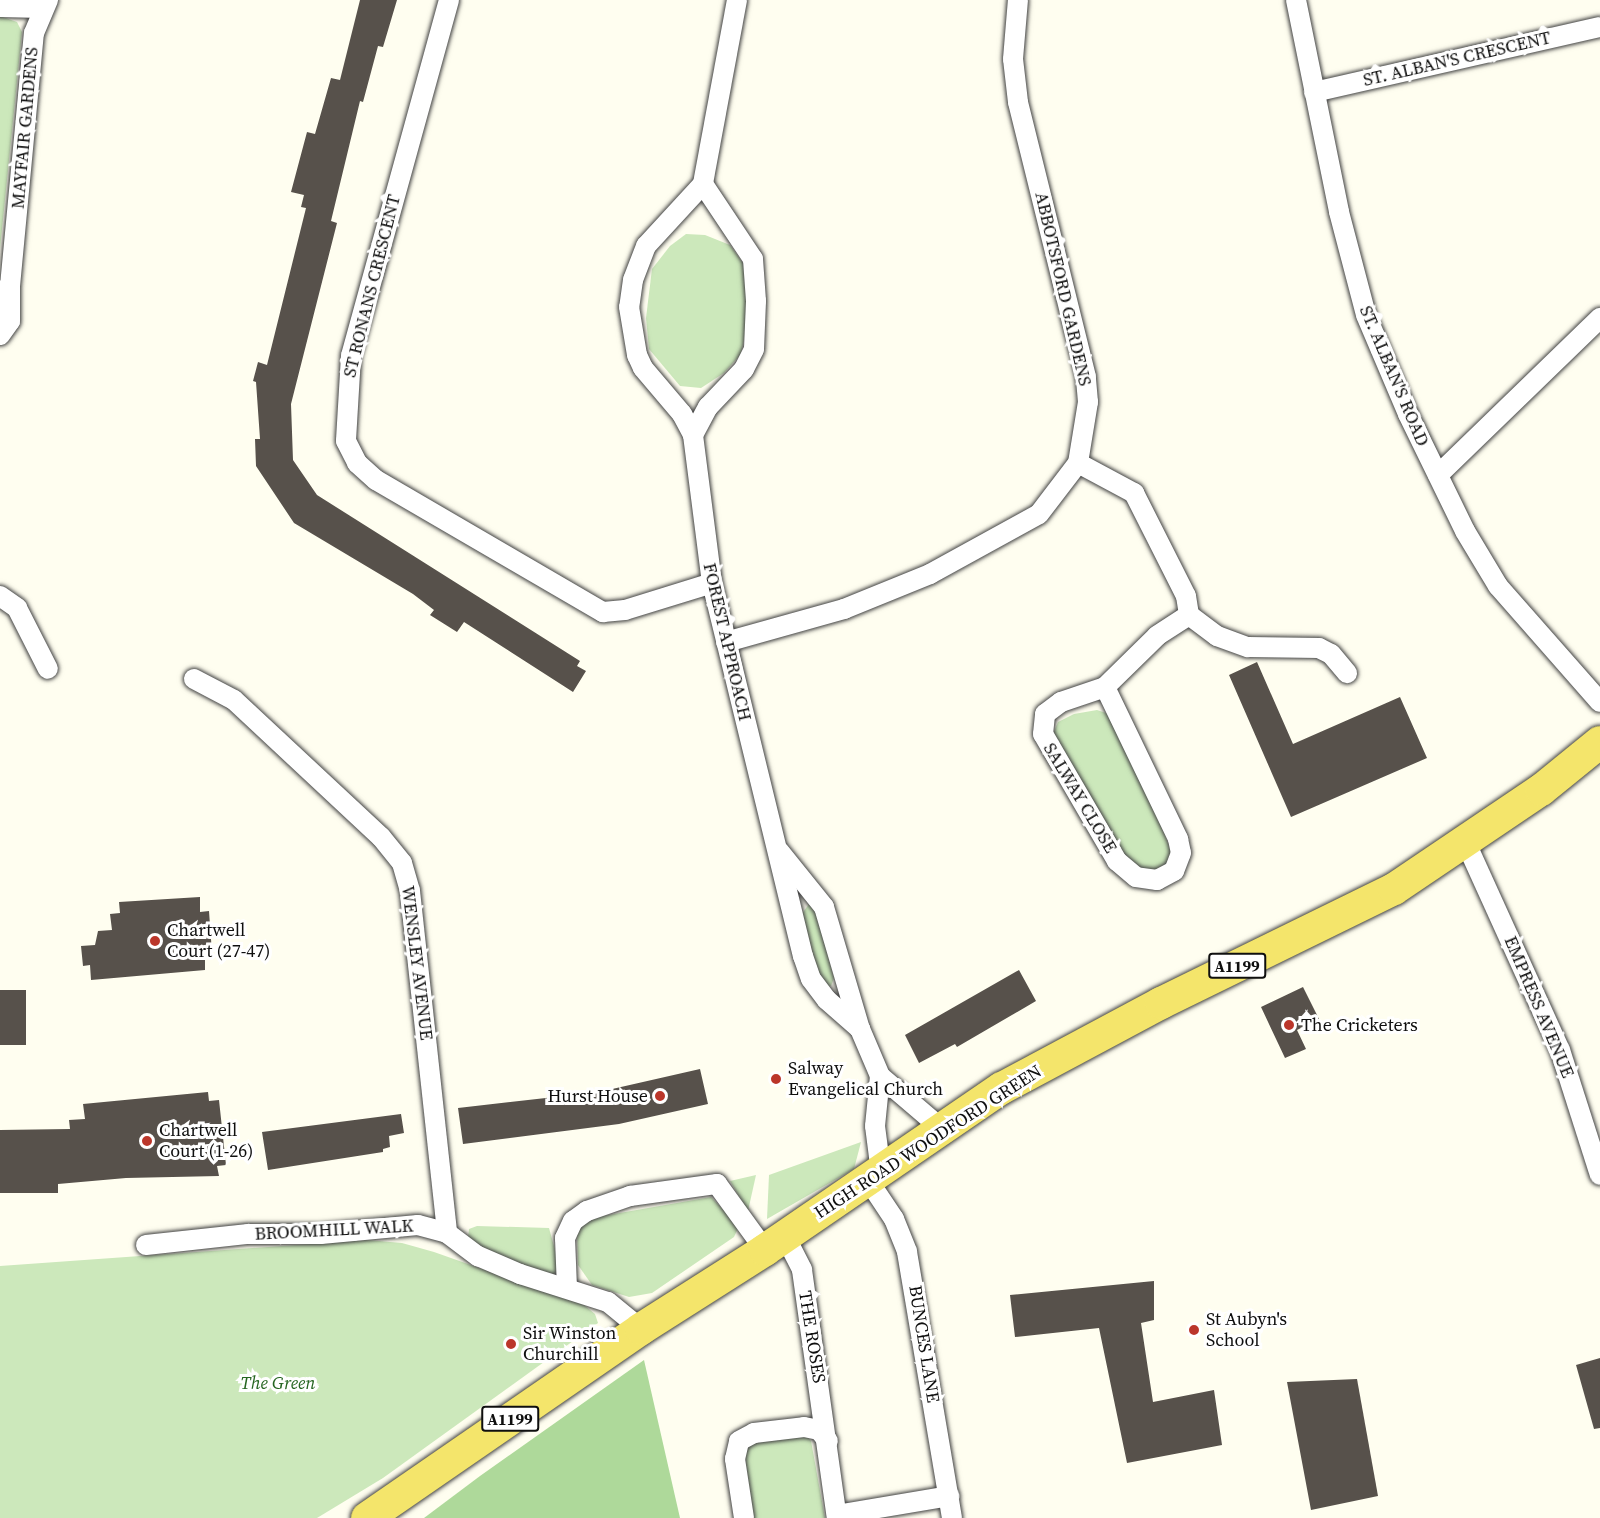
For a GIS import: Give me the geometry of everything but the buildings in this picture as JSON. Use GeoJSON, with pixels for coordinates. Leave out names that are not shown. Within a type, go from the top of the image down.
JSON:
{"type":"FeatureCollection","features":[{"type":"Feature","properties":{"kind":"main road","name":"HIGH ROAD WOODFORD GREEN"},"geometry":{"type":"LineString","coordinates":[[367,1518],[640,1329],[775,1243],[1002,1088],[1088,1041],[1364,906],[1466,843],[1600,742]]}},
{"type":"Feature","properties":{"kind":"street","name":"ST RONANS CRESCENT"},"geometry":{"type":"LineString","coordinates":[[449,0],[351,356],[346,441],[357,463],[376,480],[603,612],[625,610],[712,584]]}},
{"type":"Feature","properties":{"kind":"street"},"geometry":{"type":"LineString","coordinates":[[693,435],[708,407],[744,369],[754,349],[756,301],[753,259],[703,184],[737,0]]}},
{"type":"Feature","properties":{"kind":"street","name":"ABBOTSFORD GARDENS"},"geometry":{"type":"LineString","coordinates":[[726,642],[844,609],[930,574],[1039,514],[1078,463],[1088,402],[1086,377],[1018,102],[1013,59],[1018,0]]}},
{"type":"Feature","properties":{"kind":"street","name":"ST. ALBAN'S ROAD"},"geometry":{"type":"LineString","coordinates":[[1296,0],[1314,92],[1366,315],[1438,475],[1498,586],[1600,702]]}},
{"type":"Feature","properties":{"kind":"street","name":"MAYFAIR GARDENS"},"geometry":{"type":"LineString","coordinates":[[0,7],[45,4],[34,33],[5,290],[10,321],[0,335]]}},
{"type":"Feature","properties":{"kind":"street","name":"ST. ALBAN'S CRESCENT"},"geometry":{"type":"LineString","coordinates":[[1314,92],[1600,27]]}},
{"type":"Feature","properties":{"kind":"street","name":"FOREST APPROACH"},"geometry":{"type":"LineString","coordinates":[[703,184],[646,246],[635,270],[628,307],[637,355],[643,368],[682,414],[693,435],[712,584],[776,846],[779,871],[811,979],[827,1000],[860,1029]]}},
{"type":"Feature","properties":{"kind":"street"},"geometry":{"type":"LineString","coordinates":[[1438,475],[1600,318]]}},
{"type":"Feature","properties":{"kind":"street"},"geometry":{"type":"LineString","coordinates":[[1078,463],[1134,493],[1186,596],[1189,615],[1217,636],[1241,645],[1319,648],[1331,654],[1347,673]]}},
{"type":"Feature","properties":{"kind":"street"},"geometry":{"type":"LineString","coordinates":[[0,596],[16,608],[48,669]]}},
{"type":"Feature","properties":{"kind":"street","name":"SALWAY CLOSE"},"geometry":{"type":"LineString","coordinates":[[1105,687],[1178,839],[1181,853],[1174,871],[1157,880],[1136,877],[1117,861],[1042,734],[1045,714],[1053,708],[1105,687],[1157,636],[1189,615]]}},
{"type":"Feature","properties":{"kind":"street","name":"WENSLEY AVENUE"},"geometry":{"type":"LineString","coordinates":[[194,679],[234,700],[381,837],[402,863],[410,891],[447,1233]]}},
{"type":"Feature","properties":{"kind":"street","name":"EMPRESS AVENUE"},"geometry":{"type":"LineString","coordinates":[[1466,843],[1560,1050],[1600,1175]]}},
{"type":"Feature","properties":{"kind":"street","name":"FOREST APPROACH"},"geometry":{"type":"LineString","coordinates":[[776,846],[798,879],[824,907],[860,1029],[880,1076],[942,1129]]}},
{"type":"Feature","properties":{"kind":"street","name":"FOREST APPROACH"},"geometry":{"type":"LineString","coordinates":[[875,1176],[875,1126],[880,1076]]}},
{"type":"Feature","properties":{"kind":"street","name":"BUNCES LANE"},"geometry":{"type":"LineString","coordinates":[[875,1176],[907,1252],[952,1518]]}},
{"type":"Feature","properties":{"kind":"street","name":"THE ROSES"},"geometry":{"type":"LineString","coordinates":[[567,1288],[565,1238],[573,1221],[587,1211],[630,1196],[717,1184],[802,1270],[837,1516],[949,1496]]}},
{"type":"Feature","properties":{"kind":"street","name":"BROOMHILL WALK"},"geometry":{"type":"LineString","coordinates":[[146,1245],[248,1234],[321,1234],[382,1226],[418,1225],[447,1233],[478,1256],[608,1302],[640,1329]]}},
{"type":"Feature","properties":{"kind":"street"},"geometry":{"type":"LineString","coordinates":[[744,1518],[735,1459],[739,1440],[754,1433],[804,1427],[819,1430],[828,1441]]}},
{"type":"Feature","properties":{"kind":"green space"},"geometry":{"type":"Polygon","coordinates":[[[0,16],[17,22],[22,32],[0,249],[0,16]]]}},
{"type":"Feature","properties":{"kind":"green space"},"geometry":{"type":"Polygon","coordinates":[[[686,234],[705,235],[730,245],[745,266],[747,325],[741,354],[724,373],[701,388],[680,386],[649,349],[646,318],[652,269],[670,246],[686,234]]]}},
{"type":"Feature","properties":{"kind":"green space"},"geometry":{"type":"Polygon","coordinates":[[[1097,710],[1112,715],[1149,794],[1171,851],[1170,861],[1161,874],[1132,869],[1053,734],[1058,722],[1074,714],[1097,710]]]}},
{"type":"Feature","properties":{"kind":"green space"},"geometry":{"type":"Polygon","coordinates":[[[809,904],[816,911],[834,978],[831,986],[825,987],[819,977],[801,915],[809,904]]]}},
{"type":"Feature","properties":{"kind":"green space"},"geometry":{"type":"Polygon","coordinates":[[[861,1142],[854,1169],[767,1219],[769,1175],[861,1142]]]}},
{"type":"Feature","properties":{"kind":"green space"},"geometry":{"type":"Polygon","coordinates":[[[756,1175],[748,1211],[730,1181],[756,1175]]]}},
{"type":"Feature","properties":{"kind":"green space"},"geometry":{"type":"Polygon","coordinates":[[[711,1197],[739,1226],[734,1237],[652,1293],[629,1297],[592,1285],[578,1265],[577,1232],[591,1218],[711,1197]]]}},
{"type":"Feature","properties":{"kind":"green space"},"geometry":{"type":"Polygon","coordinates":[[[477,1226],[549,1228],[560,1268],[551,1277],[486,1253],[468,1238],[469,1229],[477,1226]]]}},
{"type":"Feature","properties":{"kind":"green space","name":"The Green"},"geometry":{"type":"Polygon","coordinates":[[[367,1240],[402,1243],[434,1252],[584,1305],[595,1314],[598,1323],[383,1478],[317,1518],[0,1518],[0,1266],[367,1240]]]}},
{"type":"Feature","properties":{"kind":"green space"},"geometry":{"type":"Polygon","coordinates":[[[644,1360],[680,1518],[424,1518],[480,1476],[644,1360]]]}},
{"type":"Feature","properties":{"kind":"green space"},"geometry":{"type":"Polygon","coordinates":[[[805,1433],[811,1441],[825,1518],[753,1518],[744,1448],[752,1436],[805,1433]]]}},
{"type":"Feature","properties":{"kind":"place","name":"Chartwell Court (27-47)"},"geometry":{"type":"Point","coordinates":[155,941]}},
{"type":"Feature","properties":{"kind":"place","name":"The Cricketers"},"geometry":{"type":"Point","coordinates":[1289,1025]}},
{"type":"Feature","properties":{"kind":"place","name":"Salway Evangelical Church"},"geometry":{"type":"Point","coordinates":[776,1079]}},
{"type":"Feature","properties":{"kind":"place","name":"Hurst House"},"geometry":{"type":"Point","coordinates":[660,1096]}},
{"type":"Feature","properties":{"kind":"place","name":"Chartwell Court (1-26)"},"geometry":{"type":"Point","coordinates":[147,1141]}},
{"type":"Feature","properties":{"kind":"place","name":"St Aubyn's School"},"geometry":{"type":"Point","coordinates":[1194,1330]}},
{"type":"Feature","properties":{"kind":"place","name":"Sir Winston Churchill"},"geometry":{"type":"Point","coordinates":[511,1344]}}]}
